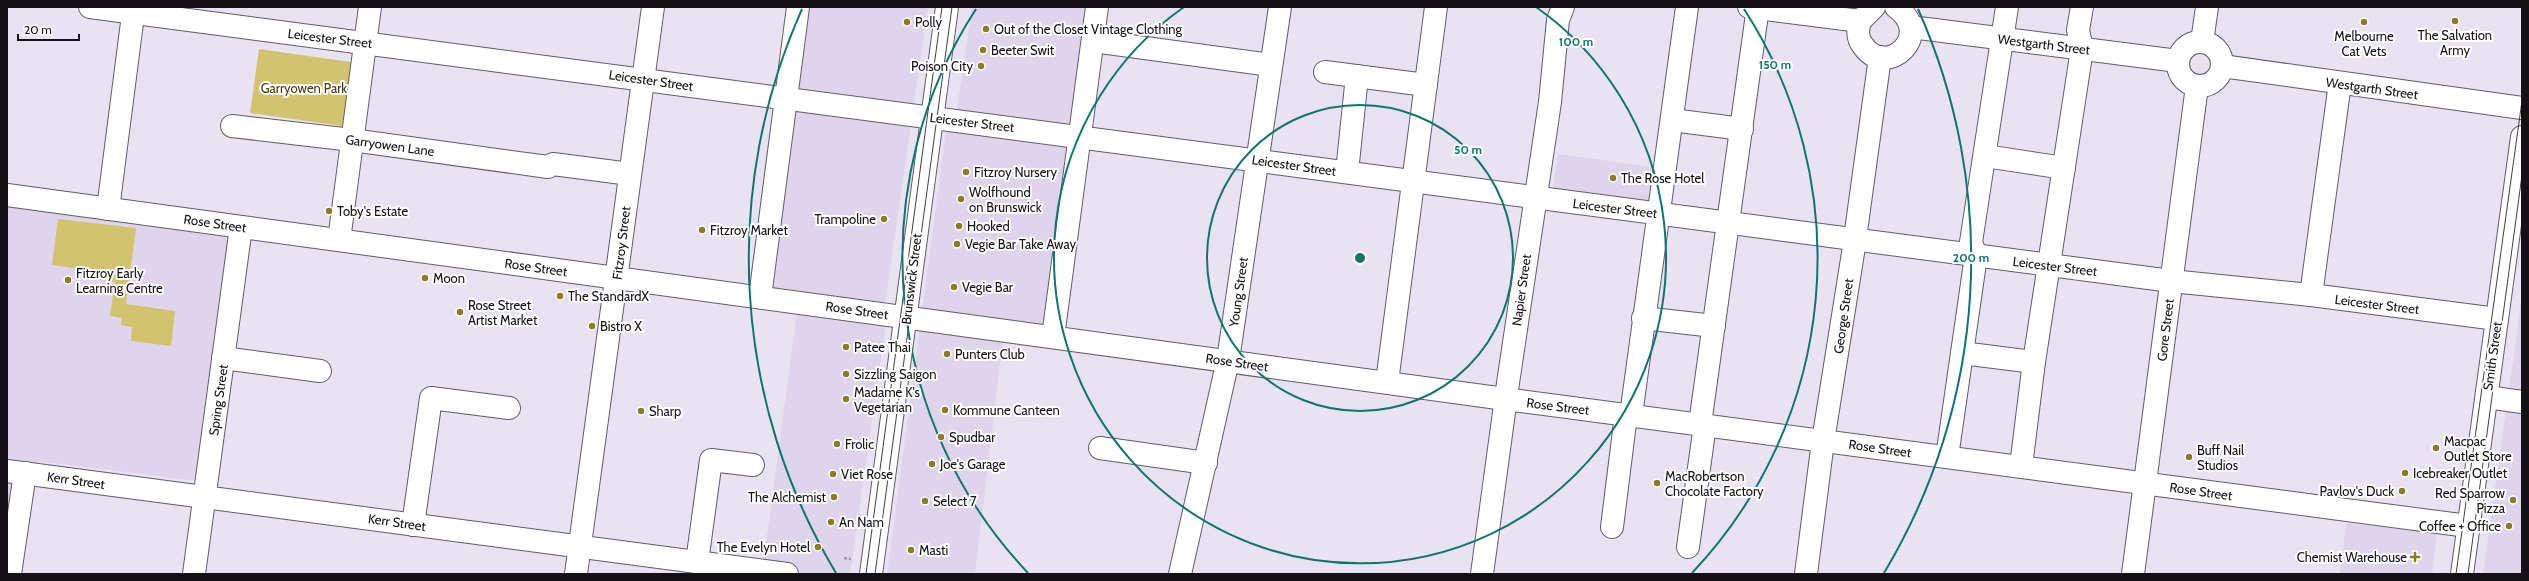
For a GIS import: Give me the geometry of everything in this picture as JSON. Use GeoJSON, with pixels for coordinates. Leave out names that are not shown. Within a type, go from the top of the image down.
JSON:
{"type":"FeatureCollection","features":[{"type":"Feature","properties":{"kind":"street","name":"Leicester Street"},"geometry":{"type":"LineString","coordinates":[[90,7],[134,10],[1976,256],[2171,281],[2311,295],[2497,319]]}},
{"type":"Feature","properties":{"kind":"street"},"geometry":{"type":"LineString","coordinates":[[339,240],[370,7]]}},
{"type":"Feature","properties":{"kind":"street","name":"Fitzroy Street"},"geometry":{"type":"LineString","coordinates":[[576,574],[653,7]]}},
{"type":"Feature","properties":{"kind":"street"},"geometry":{"type":"LineString","coordinates":[[760,297],[798,7]]}},
{"type":"Feature","properties":{"kind":"street","name":"Brunswick Street"},"geometry":{"type":"LineString","coordinates":[[871,574],[947,7]]}},
{"type":"Feature","properties":{"kind":"street"},"geometry":{"type":"LineString","coordinates":[[1053,337],[1097,7]]}},
{"type":"Feature","properties":{"kind":"street","name":"Young Street"},"geometry":{"type":"LineString","coordinates":[[1180,574],[1228,360],[1280,7]]}},
{"type":"Feature","properties":{"kind":"street"},"geometry":{"type":"LineString","coordinates":[[1386,382],[1414,182],[1436,7]]}},
{"type":"Feature","properties":{"kind":"street","name":"Napier Street"},"geometry":{"type":"LineString","coordinates":[[1482,574],[1550,102],[1558,20],[1563,7]]}},
{"type":"Feature","properties":{"kind":"street"},"geometry":{"type":"LineString","coordinates":[[1612,527],[1657,213],[1672,120],[1687,7]]}},
{"type":"Feature","properties":{"kind":"street"},"geometry":{"type":"LineString","coordinates":[[1688,547],[1714,326],[1742,129],[1754,7],[1867,14],[1858,29],[1861,44],[1872,55],[1880,57],[1896,55],[1903,50],[1909,40],[1911,27],[1908,19],[1896,7]]}},
{"type":"Feature","properties":{"kind":"street"},"geometry":{"type":"LineString","coordinates":[[1947,457],[1976,256],[1971,242],[2007,7]]}},
{"type":"Feature","properties":{"kind":"street"},"geometry":{"type":"LineString","coordinates":[[2021,466],[2034,362],[2082,49],[2078,30],[2082,7]]}},
{"type":"Feature","properties":{"kind":"street"},"geometry":{"type":"LineString","coordinates":[[2202,42],[2207,7]]}},
{"type":"Feature","properties":{"kind":"street"},"geometry":{"type":"LineString","coordinates":[[108,209],[134,10]]}},
{"type":"Feature","properties":{"kind":"street","name":"Westgarth Street"},"geometry":{"type":"LineString","coordinates":[[1911,27],[2178,60]]}},
{"type":"Feature","properties":{"kind":"street"},"geometry":{"type":"LineString","coordinates":[[1093,40],[1271,65]]}},
{"type":"Feature","properties":{"kind":"street"},"geometry":{"type":"LineString","coordinates":[[2202,42],[2215,48],[2219,53],[2222,66],[2220,73],[2211,83],[2197,86],[2184,80],[2178,68],[2178,60],[2183,48],[2189,44],[2202,42]]}},
{"type":"Feature","properties":{"kind":"street","name":"George Street"},"geometry":{"type":"LineString","coordinates":[[1810,574],[1823,441],[1855,239],[1880,57]]}},
{"type":"Feature","properties":{"kind":"street","name":"Westgarth Street"},"geometry":{"type":"LineString","coordinates":[[2222,66],[2522,108]]}},
{"type":"Feature","properties":{"kind":"street"},"geometry":{"type":"LineString","coordinates":[[1325,72],[1426,85]]}},
{"type":"Feature","properties":{"kind":"street"},"geometry":{"type":"LineString","coordinates":[[1347,172],[1357,76]]}},
{"type":"Feature","properties":{"kind":"street"},"geometry":{"type":"LineString","coordinates":[[2311,295],[2340,83]]}},
{"type":"Feature","properties":{"kind":"street","name":"Gore Street"},"geometry":{"type":"LineString","coordinates":[[2133,574],[2197,86]]}},
{"type":"Feature","properties":{"kind":"street"},"geometry":{"type":"LineString","coordinates":[[1672,120],[1742,129]]}},
{"type":"Feature","properties":{"kind":"street","name":"Garryowen Lane"},"geometry":{"type":"LineString","coordinates":[[232,126],[352,140],[548,167],[553,164],[630,174]]}},
{"type":"Feature","properties":{"kind":"street","name":"Smith Street"},"geometry":{"type":"LineString","coordinates":[[2462,574],[2522,137]]}},
{"type":"Feature","properties":{"kind":"street"},"geometry":{"type":"LineString","coordinates":[[1984,156],[2064,168]]}},
{"type":"Feature","properties":{"kind":"street","name":"Rose Street"},"geometry":{"type":"LineString","coordinates":[[7,195],[906,316],[1506,399],[2468,526]]}},
{"type":"Feature","properties":{"kind":"street","name":"Spring Street"},"geometry":{"type":"LineString","coordinates":[[194,574],[241,227]]}},
{"type":"Feature","properties":{"kind":"street"},"geometry":{"type":"LineString","coordinates":[[1643,318],[1714,326]]}},
{"type":"Feature","properties":{"kind":"street"},"geometry":{"type":"LineString","coordinates":[[1962,353],[2034,362]]}},
{"type":"Feature","properties":{"kind":"street"},"geometry":{"type":"LineString","coordinates":[[223,358],[320,370]]}},
{"type":"Feature","properties":{"kind":"street"},"geometry":{"type":"LineString","coordinates":[[2487,397],[2522,402]]}},
{"type":"Feature","properties":{"kind":"street"},"geometry":{"type":"LineString","coordinates":[[413,524],[430,398],[509,408]]}},
{"type":"Feature","properties":{"kind":"street"},"geometry":{"type":"LineString","coordinates":[[1100,448],[1206,463]]}},
{"type":"Feature","properties":{"kind":"street"},"geometry":{"type":"LineString","coordinates":[[708,567],[711,460],[754,465]]}},
{"type":"Feature","properties":{"kind":"street"},"geometry":{"type":"LineString","coordinates":[[10,574],[16,472]]}},
{"type":"Feature","properties":{"kind":"street","name":"Kerr Street"},"geometry":{"type":"LineString","coordinates":[[16,472],[413,524],[580,547],[708,567],[787,574]]}},
{"type":"Feature","properties":{"kind":"shaded area"},"geometry":{"type":"Polygon","coordinates":[[[801,7],[928,7],[885,304],[764,286],[801,7]]]}},
{"type":"Feature","properties":{"kind":"shaded area"},"geometry":{"type":"Polygon","coordinates":[[[972,7],[1093,7],[1078,126],[957,110],[972,7]]]}},
{"type":"Feature","properties":{"kind":"shaded area"},"geometry":{"type":"Polygon","coordinates":[[[947,124],[1078,142],[1052,327],[1005,321],[975,574],[887,574],[947,124]]]}},
{"type":"Feature","properties":{"kind":"shaded area","name":"The Rose Hotel"},"geometry":{"type":"Polygon","coordinates":[[[1558,154],[1660,168],[1654,209],[1552,195],[1558,154]]]}},
{"type":"Feature","properties":{"kind":"shaded area"},"geometry":{"type":"Polygon","coordinates":[[[7,204],[229,231],[197,481],[38,461],[22,574],[7,574],[7,204]]]}},
{"type":"Feature","properties":{"kind":"shaded area"},"geometry":{"type":"Polygon","coordinates":[[[2522,296],[2522,574],[2483,574],[2522,296]]]}},
{"type":"Feature","properties":{"kind":"shaded area"},"geometry":{"type":"Polygon","coordinates":[[[797,312],[886,323],[850,574],[762,574],[797,312]]]}},
{"type":"Feature","properties":{"kind":"shaded area"},"geometry":{"type":"Polygon","coordinates":[[[2346,523],[2437,533],[2432,574],[2340,574],[2346,523]]]}},
{"type":"Feature","properties":{"kind":"green space","name":"Garryowen Park"},"geometry":{"type":"Polygon","coordinates":[[[259,49],[358,63],[349,127],[250,113],[259,49]]]}},
{"type":"Feature","properties":{"kind":"green space"},"geometry":{"type":"Polygon","coordinates":[[[58,219],[136,228],[126,304],[175,311],[171,346],[131,341],[132,327],[121,325],[122,318],[110,316],[115,282],[94,279],[95,271],[52,265],[58,219]]]}},
{"type":"Feature","properties":{"kind":"tram line"},"geometry":{"type":"LineString","coordinates":[[866,574],[942,7]]}},
{"type":"Feature","properties":{"kind":"tram line"},"geometry":{"type":"LineString","coordinates":[[875,574],[952,7]]}},
{"type":"Feature","properties":{"kind":"tram line"},"geometry":{"type":"LineString","coordinates":[[2456,574],[2522,101]]}},
{"type":"Feature","properties":{"kind":"tram line"},"geometry":{"type":"LineString","coordinates":[[2468,574],[2522,175]]}},
{"type":"Feature","properties":{"kind":"place","name":"The Salvation Army"},"geometry":{"type":"Point","coordinates":[2455,21]}},
{"type":"Feature","properties":{"kind":"place","name":"Polly"},"geometry":{"type":"Point","coordinates":[907,22]}},
{"type":"Feature","properties":{"kind":"place","name":"Melbourne Cat Vets"},"geometry":{"type":"Point","coordinates":[2364,22]}},
{"type":"Feature","properties":{"kind":"place","name":"Out of the Closet Vintage Clothing"},"geometry":{"type":"Point","coordinates":[986,29]}},
{"type":"Feature","properties":{"kind":"place","name":"Beeter Swit"},"geometry":{"type":"Point","coordinates":[983,50]}},
{"type":"Feature","properties":{"kind":"place","name":"Poison City"},"geometry":{"type":"Point","coordinates":[981,66]}},
{"type":"Feature","properties":{"kind":"place","name":"Fitzroy Nursery"},"geometry":{"type":"Point","coordinates":[966,172]}},
{"type":"Feature","properties":{"kind":"place","name":"The Rose Hotel"},"geometry":{"type":"Point","coordinates":[1613,178]}},
{"type":"Feature","properties":{"kind":"place","name":"Wolfhound on Brunswick"},"geometry":{"type":"Point","coordinates":[961,199]}},
{"type":"Feature","properties":{"kind":"place","name":"Toby's Estate"},"geometry":{"type":"Point","coordinates":[329,211]}},
{"type":"Feature","properties":{"kind":"place","name":"Trampoline"},"geometry":{"type":"Point","coordinates":[884,219]}},
{"type":"Feature","properties":{"kind":"place","name":"Hooked"},"geometry":{"type":"Point","coordinates":[959,226]}},
{"type":"Feature","properties":{"kind":"place","name":"Fitzroy Market"},"geometry":{"type":"Point","coordinates":[702,230]}},
{"type":"Feature","properties":{"kind":"place","name":"Vegie Bar Take Away"},"geometry":{"type":"Point","coordinates":[957,244]}},
{"type":"Feature","properties":{"kind":"place","name":"Moon"},"geometry":{"type":"Point","coordinates":[425,278]}},
{"type":"Feature","properties":{"kind":"place","name":"Fitzroy Early Learning Centre"},"geometry":{"type":"Point","coordinates":[68,280]}},
{"type":"Feature","properties":{"kind":"place","name":"Vegie Bar"},"geometry":{"type":"Point","coordinates":[954,287]}},
{"type":"Feature","properties":{"kind":"place","name":"The StandardX"},"geometry":{"type":"Point","coordinates":[560,296]}},
{"type":"Feature","properties":{"kind":"place","name":"Rose Street Artist Market"},"geometry":{"type":"Point","coordinates":[460,312]}},
{"type":"Feature","properties":{"kind":"place","name":"Bistro X"},"geometry":{"type":"Point","coordinates":[592,326]}},
{"type":"Feature","properties":{"kind":"place","name":"Patee Thai"},"geometry":{"type":"Point","coordinates":[846,347]}},
{"type":"Feature","properties":{"kind":"place","name":"Punters Club"},"geometry":{"type":"Point","coordinates":[947,354]}},
{"type":"Feature","properties":{"kind":"place","name":"Sizzling Saigon"},"geometry":{"type":"Point","coordinates":[846,374]}},
{"type":"Feature","properties":{"kind":"place","name":"Madame K's Vegetarian"},"geometry":{"type":"Point","coordinates":[846,399]}},
{"type":"Feature","properties":{"kind":"place","name":"Kommune Canteen"},"geometry":{"type":"Point","coordinates":[945,410]}},
{"type":"Feature","properties":{"kind":"place","name":"Sharp"},"geometry":{"type":"Point","coordinates":[641,411]}},
{"type":"Feature","properties":{"kind":"place","name":"Spudbar"},"geometry":{"type":"Point","coordinates":[941,437]}},
{"type":"Feature","properties":{"kind":"place","name":"Frolic"},"geometry":{"type":"Point","coordinates":[837,444]}},
{"type":"Feature","properties":{"kind":"place","name":"Macpac Outlet Store"},"geometry":{"type":"Point","coordinates":[2436,448]}},
{"type":"Feature","properties":{"kind":"place","name":"Buff Nail Studios"},"geometry":{"type":"Point","coordinates":[2189,457]}},
{"type":"Feature","properties":{"kind":"place","name":"Joe's Garage"},"geometry":{"type":"Point","coordinates":[932,464]}},
{"type":"Feature","properties":{"kind":"place","name":"Icebreaker Outlet"},"geometry":{"type":"Point","coordinates":[2405,473]}},
{"type":"Feature","properties":{"kind":"place","name":"Viet Rose"},"geometry":{"type":"Point","coordinates":[833,474]}},
{"type":"Feature","properties":{"kind":"place","name":"MacRobertson Chocolate Factory"},"geometry":{"type":"Point","coordinates":[1657,483]}},
{"type":"Feature","properties":{"kind":"place","name":"Pavlov's Duck"},"geometry":{"type":"Point","coordinates":[2402,491]}},
{"type":"Feature","properties":{"kind":"place","name":"The Alchemist"},"geometry":{"type":"Point","coordinates":[834,497]}},
{"type":"Feature","properties":{"kind":"place","name":"Red Sparrow Pizza"},"geometry":{"type":"Point","coordinates":[2513,500]}},
{"type":"Feature","properties":{"kind":"place","name":"Select 7"},"geometry":{"type":"Point","coordinates":[925,501]}},
{"type":"Feature","properties":{"kind":"place","name":"An Nam"},"geometry":{"type":"Point","coordinates":[831,522]}},
{"type":"Feature","properties":{"kind":"place","name":"Coffee + Office"},"geometry":{"type":"Point","coordinates":[2509,526]}},
{"type":"Feature","properties":{"kind":"place","name":"The Evelyn Hotel"},"geometry":{"type":"Point","coordinates":[818,547]}},
{"type":"Feature","properties":{"kind":"place","name":"Masti"},"geometry":{"type":"Point","coordinates":[911,550]}},
{"type":"Feature","properties":{"kind":"place","name":"Chemist Warehouse"},"geometry":{"type":"Point","coordinates":[2415,557]}}]}
